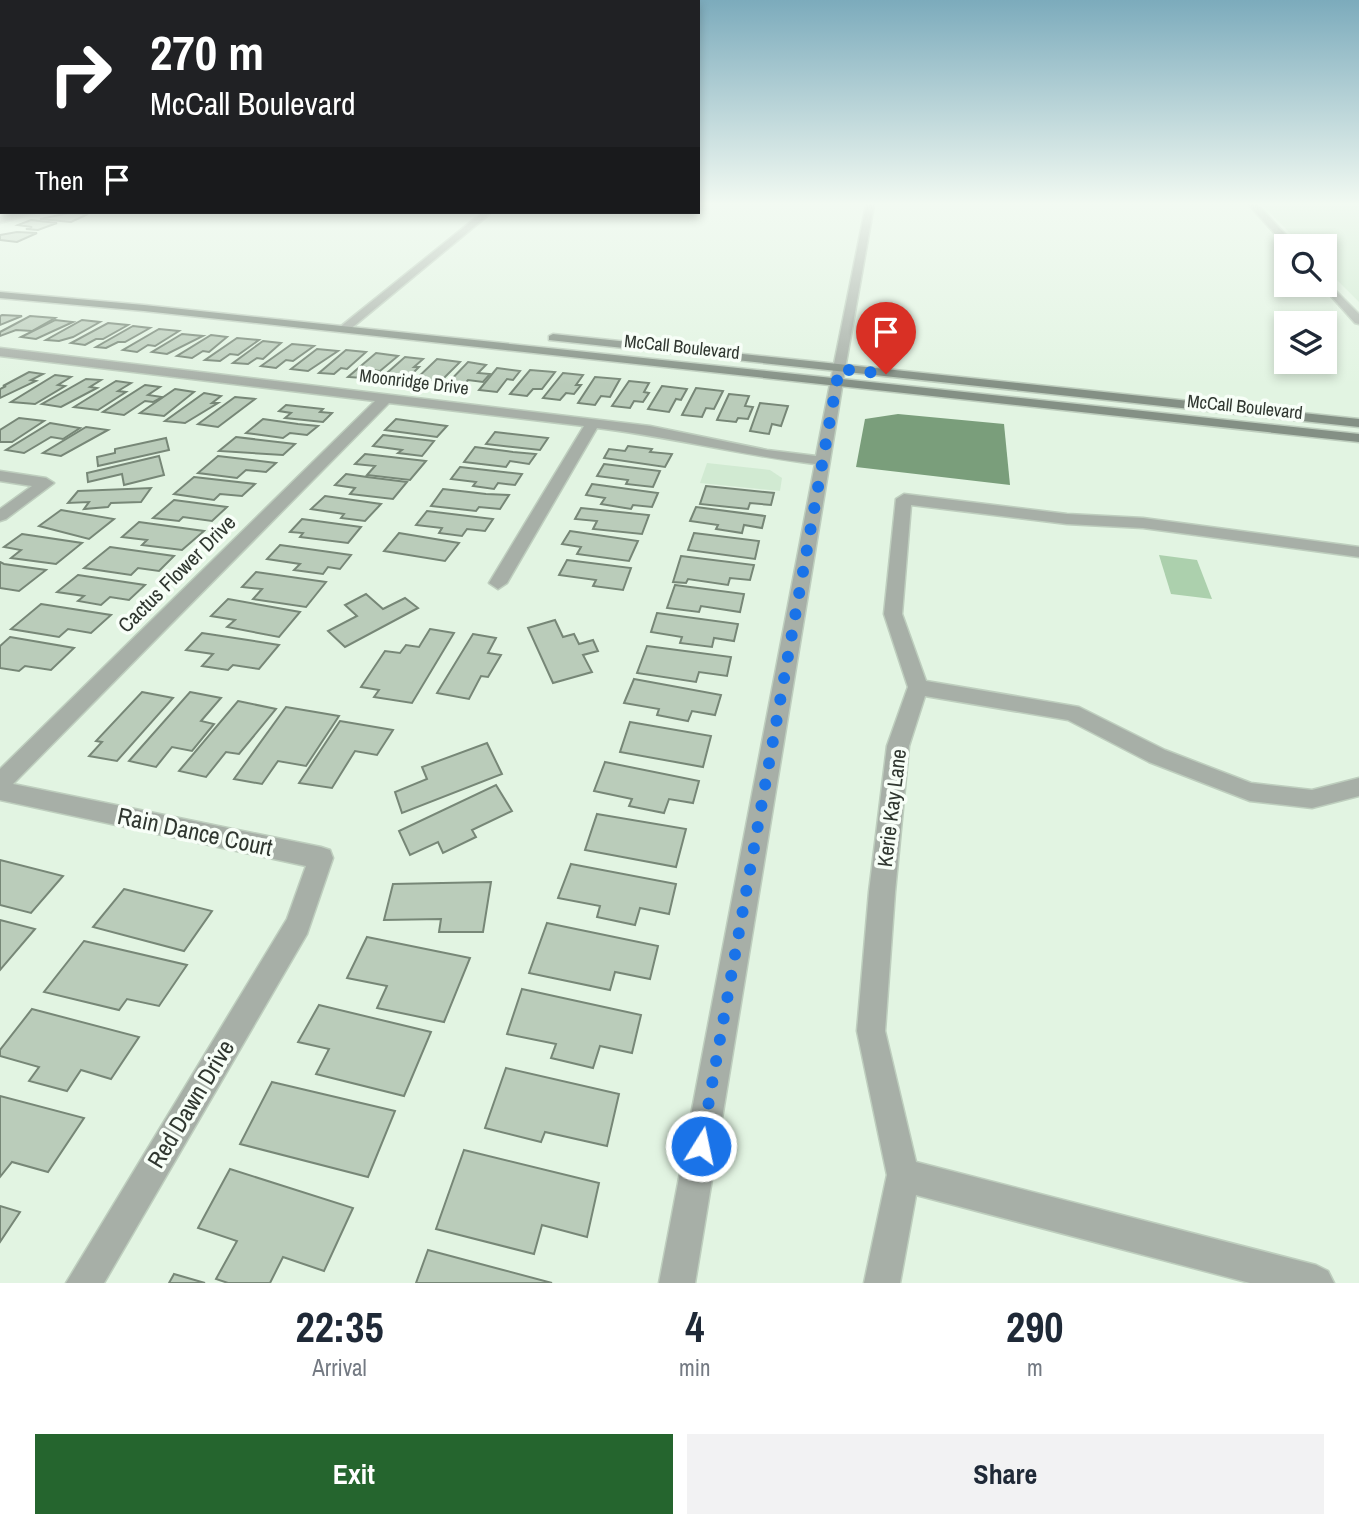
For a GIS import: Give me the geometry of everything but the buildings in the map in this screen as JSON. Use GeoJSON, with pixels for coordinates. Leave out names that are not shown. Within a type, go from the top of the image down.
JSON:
{"type":"FeatureCollection","features":[{"type":"Feature","properties":{"kind":"main road"},"geometry":{"type":"LineString","coordinates":[[0,285],[102,292],[473,330]]}},
{"type":"Feature","properties":{"kind":"main road","name":"McCall Boulevard"},"geometry":{"type":"LineString","coordinates":[[0,295],[1359,424]]}},
{"type":"Feature","properties":{"kind":"main road","name":"McCall Boulevard"},"geometry":{"type":"LineString","coordinates":[[542,337],[838,376],[1359,438]]}},
{"type":"Feature","properties":{"kind":"street"},"geometry":{"type":"LineString","coordinates":[[344,329],[423,265]]}},
{"type":"Feature","properties":{"kind":"street"},"geometry":{"type":"LineString","coordinates":[[677,1283],[859,265]]}},
{"type":"Feature","properties":{"kind":"street"},"geometry":{"type":"LineString","coordinates":[[1337,296],[1359,321]]}},
{"type":"Feature","properties":{"kind":"street","name":"Moonridge Drive"},"geometry":{"type":"LineString","coordinates":[[0,352],[650,430],[767,454],[822,461]]}},
{"type":"Feature","properties":{"kind":"street","name":"Cactus Flower Drive"},"geometry":{"type":"LineString","coordinates":[[0,783],[386,398]]}},
{"type":"Feature","properties":{"kind":"street"},"geometry":{"type":"LineString","coordinates":[[499,583],[592,424]]}},
{"type":"Feature","properties":{"kind":"street"},"geometry":{"type":"LineString","coordinates":[[0,476],[46,483],[0,516]]}},
{"type":"Feature","properties":{"kind":"street"},"geometry":{"type":"LineString","coordinates":[[1359,551],[1143,523],[1067,519],[904,499],[893,614],[918,687],[1072,713],[1157,756],[1250,792],[1312,799],[1359,787]]}},
{"type":"Feature","properties":{"kind":"street","name":"Kerie Kay Lane"},"geometry":{"type":"LineString","coordinates":[[882,1283],[903,1175],[871,1031],[882,892],[898,746],[918,687]]}},
{"type":"Feature","properties":{"kind":"street","name":"Rain Dance Court"},"geometry":{"type":"LineString","coordinates":[[0,792],[321,858],[298,925]]}},
{"type":"Feature","properties":{"kind":"street","name":"Red Dawn Drive"},"geometry":{"type":"LineString","coordinates":[[84,1283],[298,925]]}},
{"type":"Feature","properties":{"kind":"street"},"geometry":{"type":"LineString","coordinates":[[903,1175],[1316,1283]]}},
{"type":"Feature","properties":{"kind":"shaded area"},"geometry":{"type":"Polygon","coordinates":[[[1337,265],[1359,265],[1359,302],[1337,280],[1337,265]]]}},
{"type":"Feature","properties":{"kind":"shaded area"},"geometry":{"type":"Polygon","coordinates":[[[898,414],[1004,424],[1010,485],[856,467],[865,419],[898,414]]]}},
{"type":"Feature","properties":{"kind":"shaded area"},"geometry":{"type":"Polygon","coordinates":[[[707,463],[770,470],[782,478],[780,491],[700,483],[707,463]]]}},
{"type":"Feature","properties":{"kind":"shaded area"},"geometry":{"type":"Polygon","coordinates":[[[1159,555],[1197,560],[1212,599],[1171,594],[1159,555]]]}},
{"type":"Feature","properties":{"kind":"route"},"geometry":{"type":"LineString","coordinates":[[701,1146],[839,369],[886,374]]}}]}
